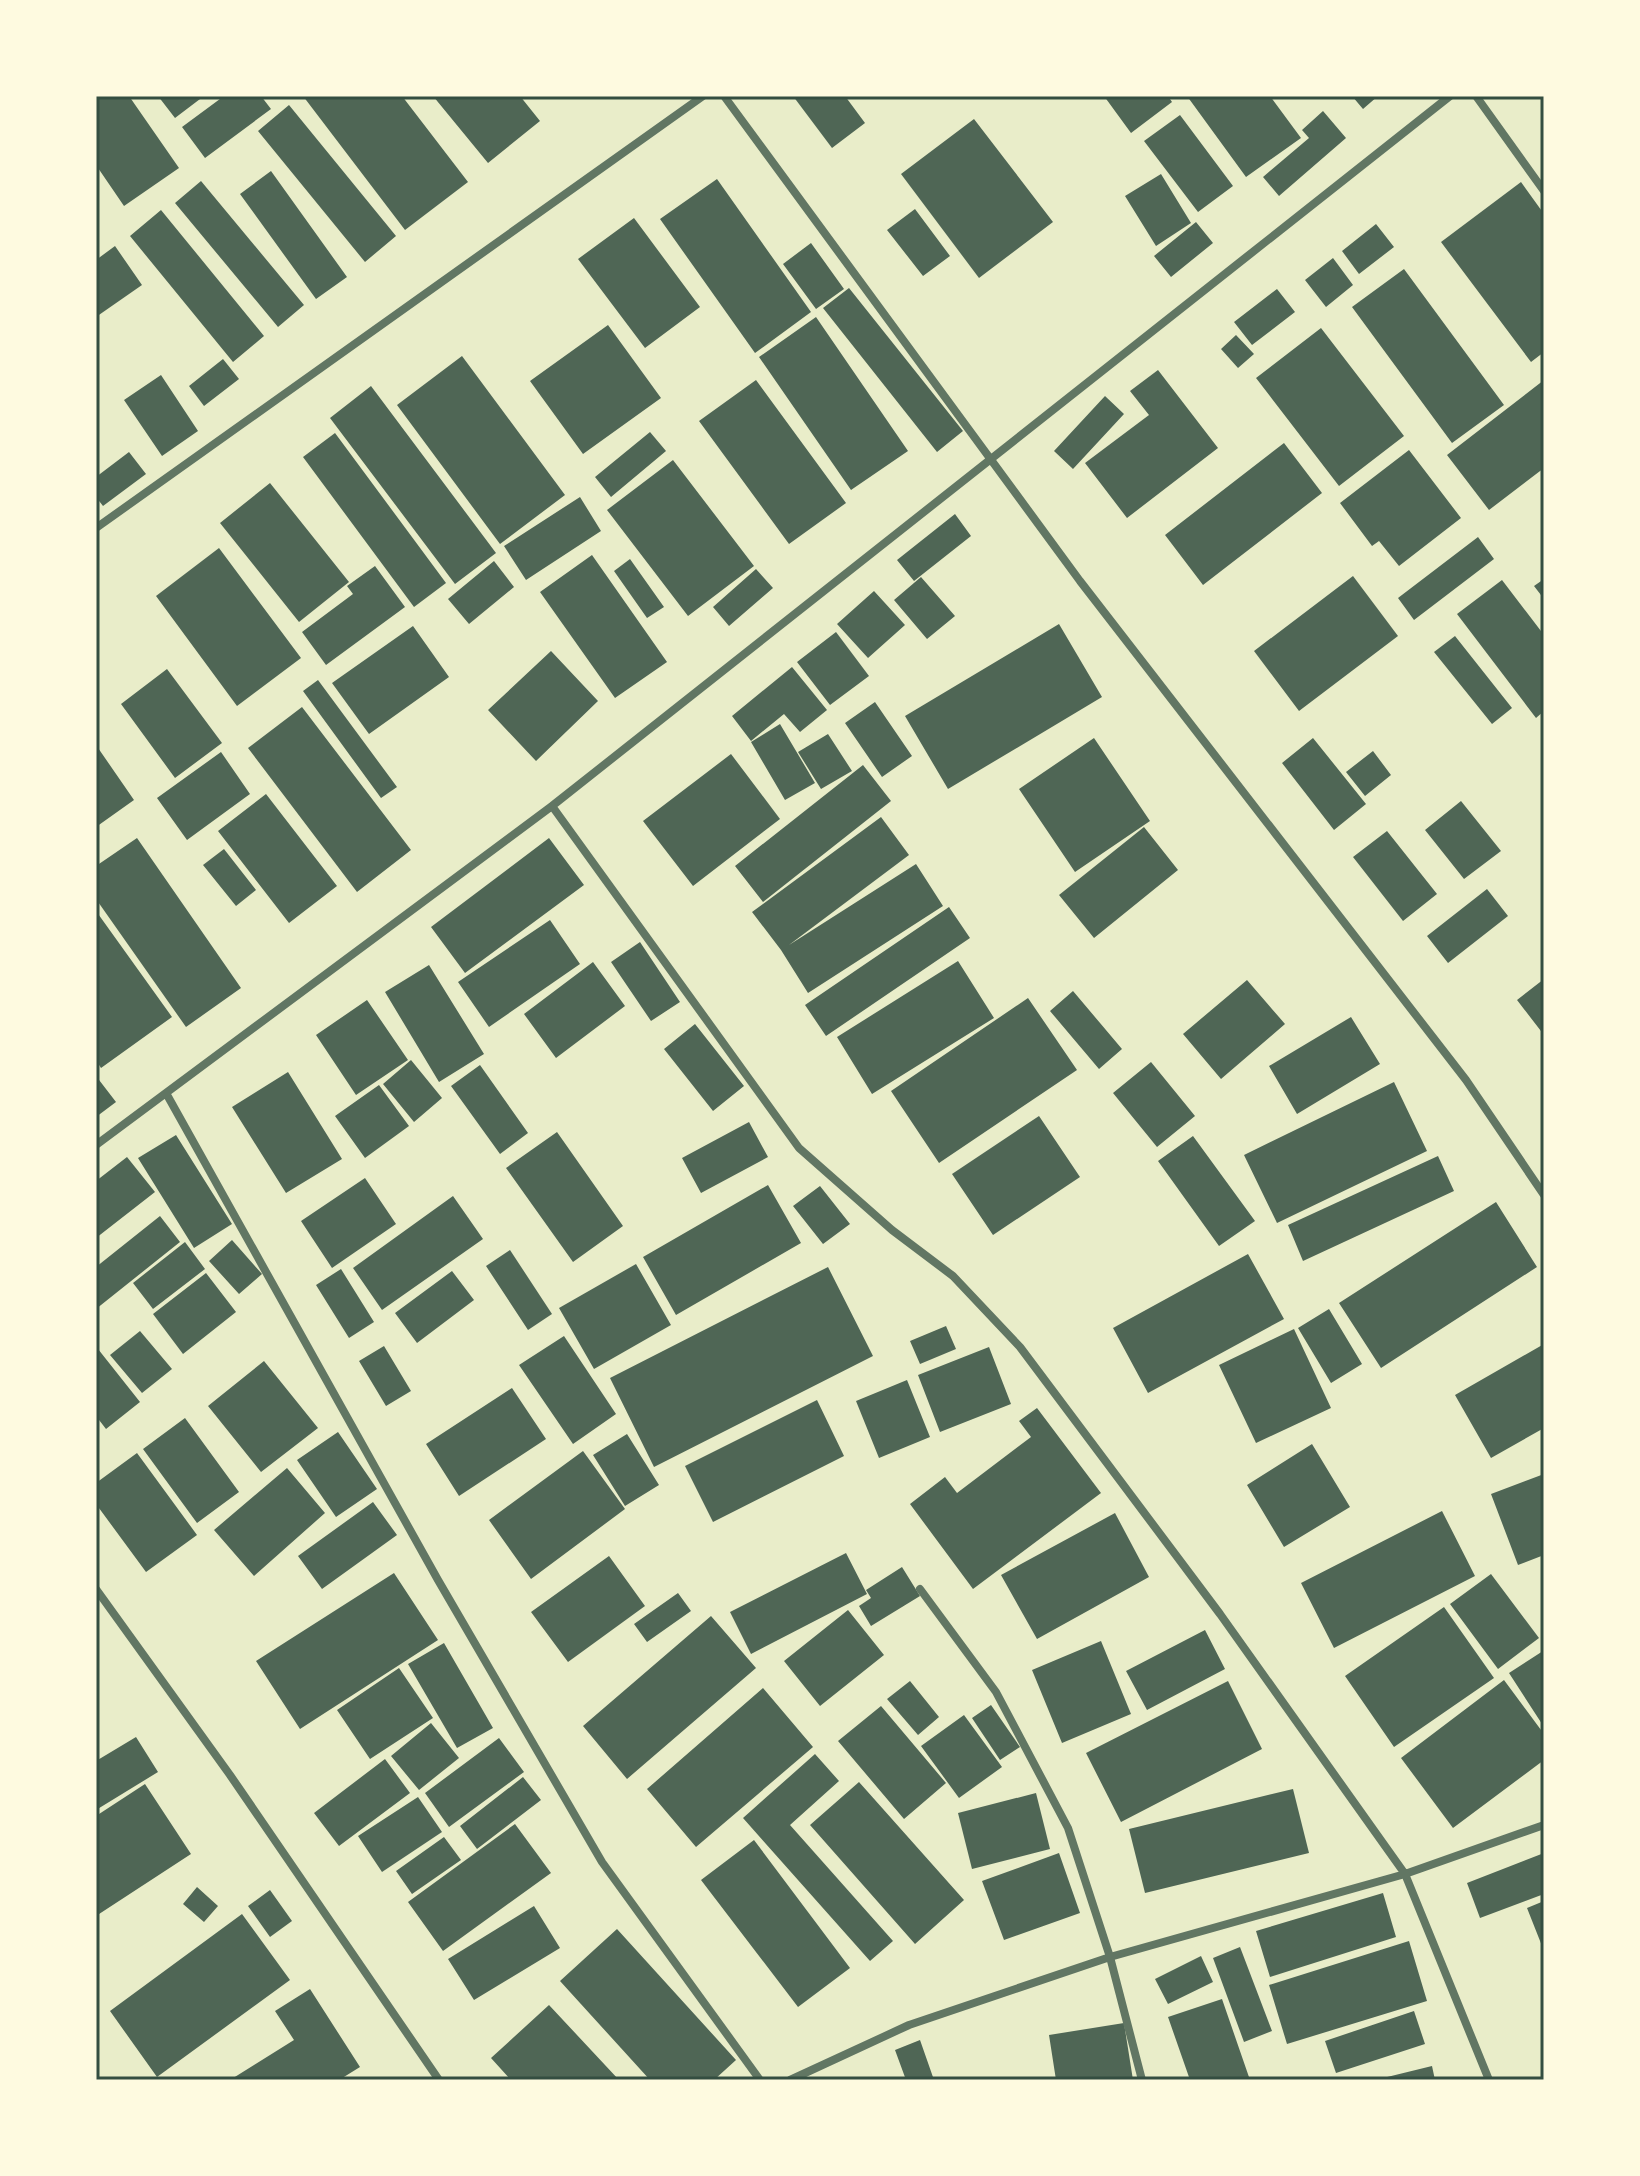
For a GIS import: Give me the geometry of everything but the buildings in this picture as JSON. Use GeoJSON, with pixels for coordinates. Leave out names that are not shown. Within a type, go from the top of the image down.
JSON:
{"type":"FeatureCollection","features":[{"type":"Feature","properties":{"kind":"street"},"geometry":{"type":"LineString","coordinates":[[96,528],[703,96]]}},
{"type":"Feature","properties":{"kind":"street"},"geometry":{"type":"LineString","coordinates":[[724,96],[1080,581],[1466,1080],[1544,1195]]}},
{"type":"Feature","properties":{"kind":"street"},"geometry":{"type":"LineString","coordinates":[[96,1145],[552,806],[1450,96]]}},
{"type":"Feature","properties":{"kind":"street"},"geometry":{"type":"LineString","coordinates":[[1476,96],[1544,191]]}},
{"type":"Feature","properties":{"kind":"street"},"geometry":{"type":"LineString","coordinates":[[552,806],[799,1148],[892,1230],[953,1276],[1020,1347],[1220,1614],[1405,1874],[1489,2080]]}},
{"type":"Feature","properties":{"kind":"street"},"geometry":{"type":"LineString","coordinates":[[166,1093],[438,1580],[602,1862],[760,2080]]}},
{"type":"Feature","properties":{"kind":"street"},"geometry":{"type":"LineString","coordinates":[[96,1589],[230,1775],[439,2080]]}},
{"type":"Feature","properties":{"kind":"street"},"geometry":{"type":"LineString","coordinates":[[920,1589],[996,1692],[1068,1828],[1110,1957],[1142,2080]]}},
{"type":"Feature","properties":{"kind":"street"},"geometry":{"type":"LineString","coordinates":[[790,2080],[909,2025],[1110,1957],[1405,1874],[1544,1825]]}}]}
